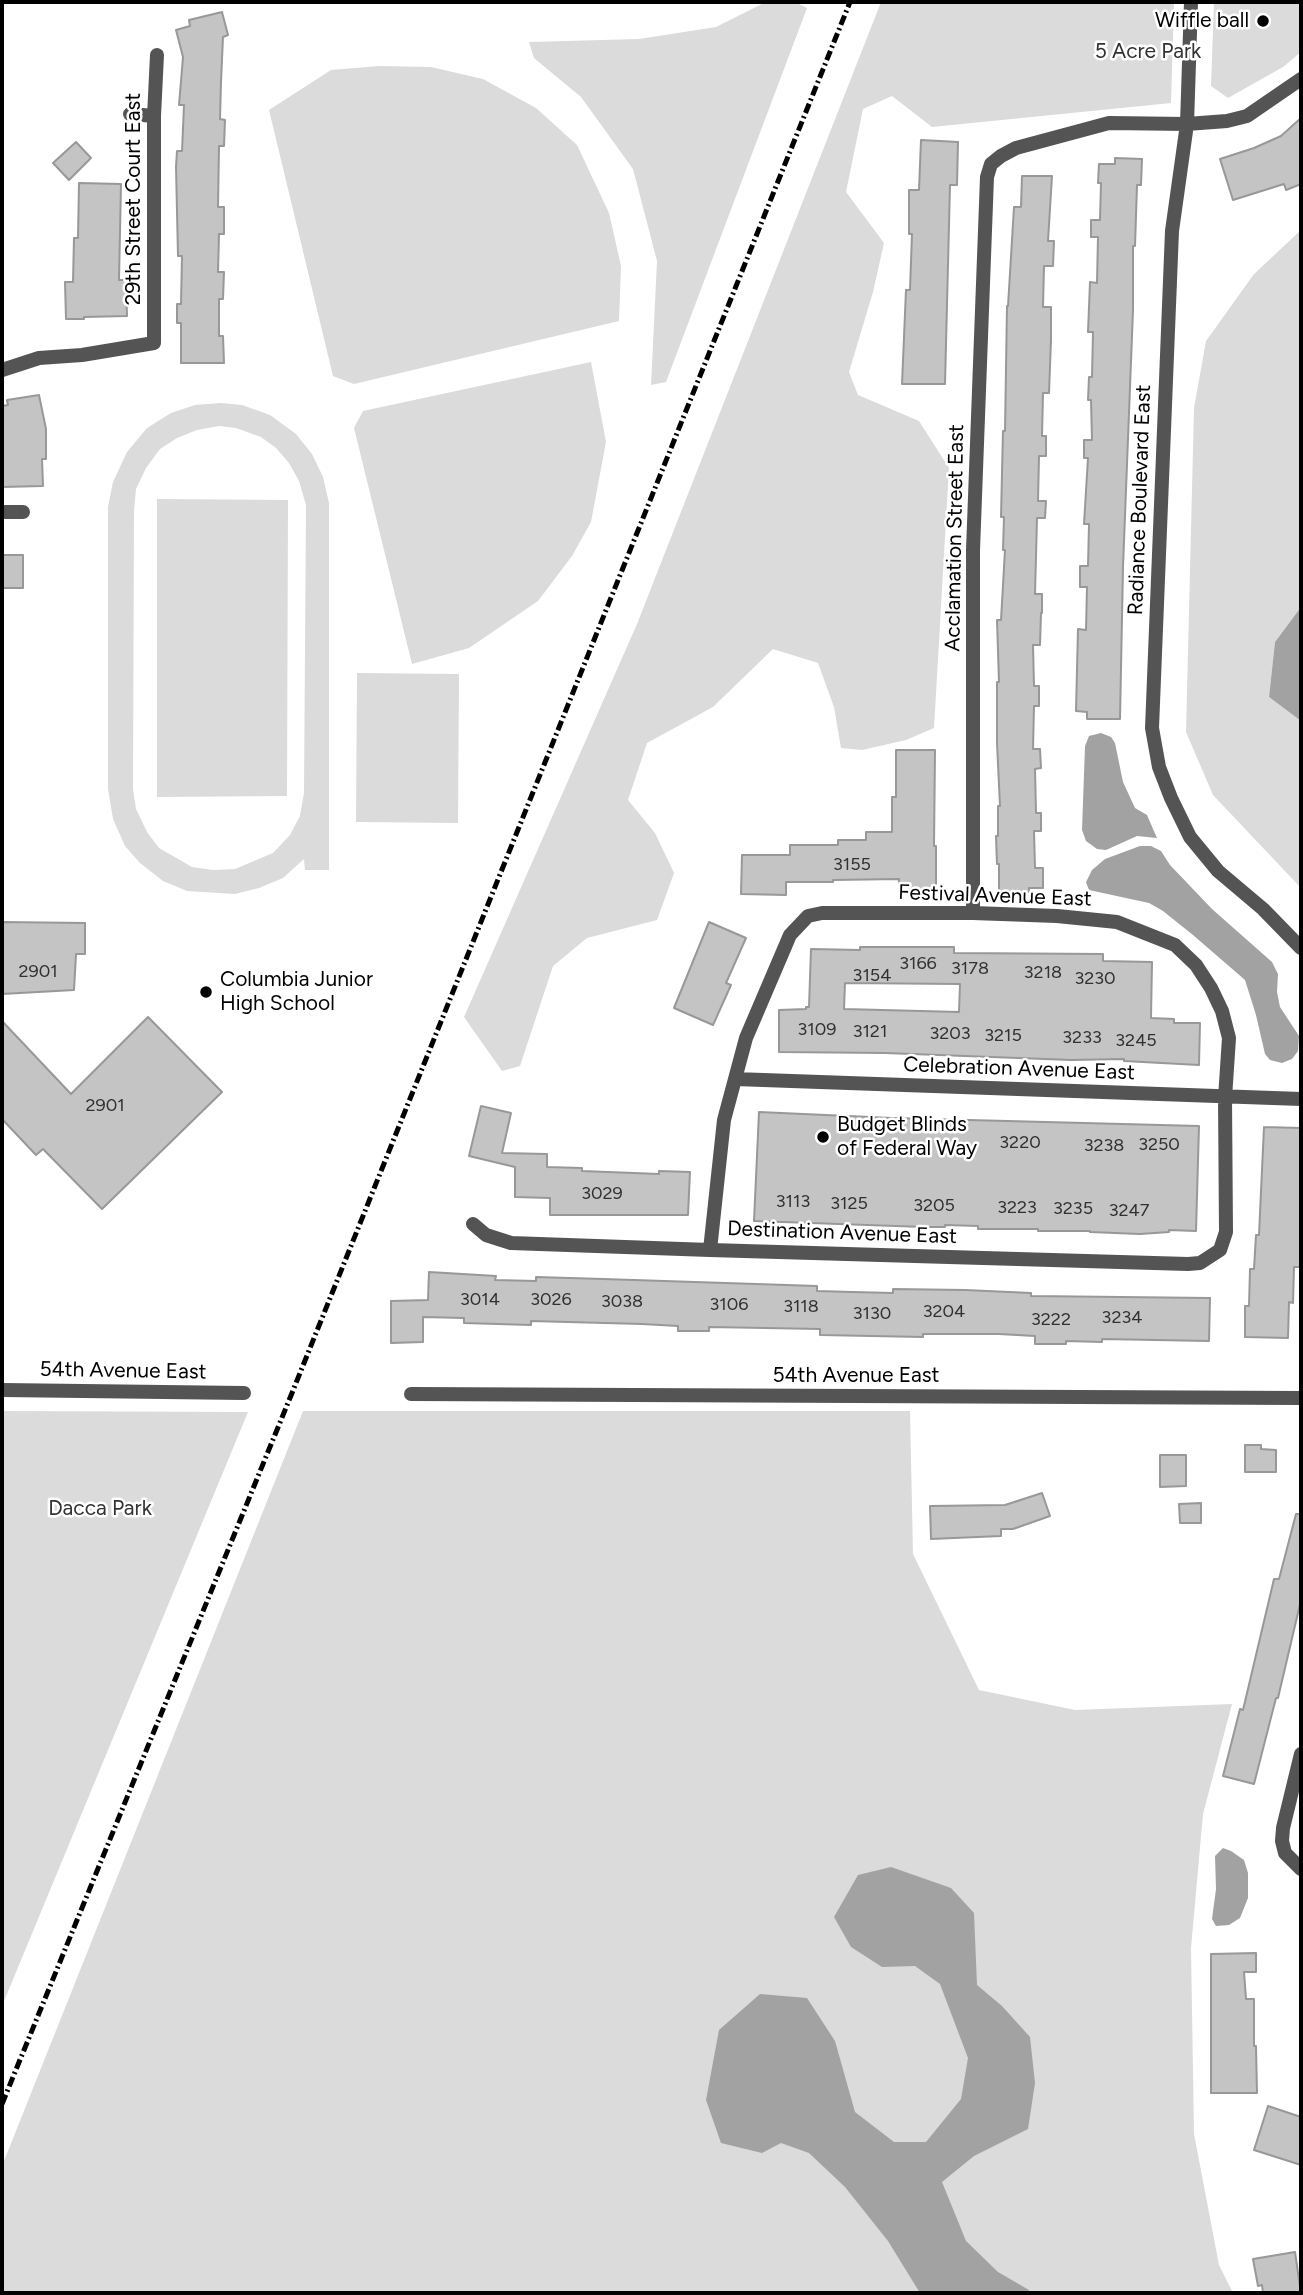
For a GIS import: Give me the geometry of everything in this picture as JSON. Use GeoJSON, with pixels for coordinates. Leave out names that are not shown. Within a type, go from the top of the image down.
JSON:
{"type":"FeatureCollection","features":[{"type":"Feature","properties":{"kind":"street","name":"Radiance Boulevard East"},"geometry":{"type":"LineString","coordinates":[[1191,2],[1187,124],[1172,231],[1152,728],[1159,767],[1190,837],[1218,871],[1263,909],[1301,948]]}},
{"type":"Feature","properties":{"kind":"street","name":"29th Street Court East"},"geometry":{"type":"LineString","coordinates":[[2,370],[38,358],[82,355],[154,343],[154,116],[157,55]]}},
{"type":"Feature","properties":{"kind":"street"},"geometry":{"type":"LineString","coordinates":[[1187,124],[1227,121],[1247,116],[1301,79]]}},
{"type":"Feature","properties":{"kind":"street"},"geometry":{"type":"LineString","coordinates":[[130,114],[154,116]]}},
{"type":"Feature","properties":{"kind":"street","name":"Acclamation Street East"},"geometry":{"type":"LineString","coordinates":[[973,913],[973,550],[987,177],[991,164],[1016,148],[1110,123],[1187,124]]}},
{"type":"Feature","properties":{"kind":"street"},"geometry":{"type":"LineString","coordinates":[[2,512],[23,512]]}},
{"type":"Feature","properties":{"kind":"street","name":"Festival Avenue East"},"geometry":{"type":"LineString","coordinates":[[735,1079],[746,1038],[790,934],[808,916],[822,913],[973,913],[1057,916],[1117,922],[1175,945],[1196,965],[1222,1011],[1229,1038],[1225,1098],[1226,1232],[1220,1250],[1214,1255]]}},
{"type":"Feature","properties":{"kind":"street"},"geometry":{"type":"LineString","coordinates":[[710,1250],[724,1120],[735,1079]]}},
{"type":"Feature","properties":{"kind":"street","name":"Celebration Avenue East"},"geometry":{"type":"LineString","coordinates":[[735,1079],[1301,1099]]}},
{"type":"Feature","properties":{"kind":"street","name":"Destination Avenue East"},"geometry":{"type":"LineString","coordinates":[[473,1224],[486,1235],[511,1243],[1188,1264],[1200,1263],[1214,1255]]}},
{"type":"Feature","properties":{"kind":"street","name":"54th Avenue East"},"geometry":{"type":"LineString","coordinates":[[2,1391],[244,1393]]}},
{"type":"Feature","properties":{"kind":"street","name":"54th Avenue East"},"geometry":{"type":"LineString","coordinates":[[411,1394],[1301,1398]]}},
{"type":"Feature","properties":{"kind":"street"},"geometry":{"type":"LineString","coordinates":[[1296,1865],[1285,1853],[1282,1841],[1301,1754]]}},
{"type":"Feature","properties":{"kind":"green space"},"geometry":{"type":"Polygon","coordinates":[[[766,2],[795,2],[807,8],[666,382],[651,385],[657,261],[633,169],[581,97],[534,58],[529,42],[639,39],[716,27],[766,2]]]}},
{"type":"Feature","properties":{"kind":"green space","name":"5 Acre Park"},"geometry":{"type":"Polygon","coordinates":[[[881,2],[1174,2],[1171,103],[932,127],[892,96],[863,109],[846,192],[884,243],[873,292],[849,372],[858,395],[919,421],[949,468],[934,728],[906,740],[862,750],[841,748],[834,707],[818,663],[773,649],[713,707],[647,743],[628,800],[655,833],[674,873],[657,920],[587,938],[553,966],[520,1066],[502,1071],[464,1017],[637,624],[881,2]]]}},
{"type":"Feature","properties":{"kind":"green space"},"geometry":{"type":"Polygon","coordinates":[[[1214,2],[1301,2],[1301,52],[1283,67],[1228,98],[1211,86],[1214,2]]]}},
{"type":"Feature","properties":{"kind":"green space"},"geometry":{"type":"Polygon","coordinates":[[[379,66],[431,67],[483,79],[536,108],[577,145],[609,213],[621,266],[619,321],[354,384],[333,376],[269,110],[331,70],[379,66]]]}},
{"type":"Feature","properties":{"kind":"green space"},"geometry":{"type":"Polygon","coordinates":[[[1301,230],[1301,607],[1275,642],[1269,697],[1301,721],[1301,888],[1213,795],[1186,732],[1194,408],[1206,341],[1254,274],[1301,230]]]}},
{"type":"Feature","properties":{"kind":"green space"},"geometry":{"type":"Polygon","coordinates":[[[591,362],[606,442],[591,522],[572,556],[538,601],[469,648],[412,664],[354,428],[363,411],[591,362]]]}},
{"type":"Feature","properties":{"kind":"green space"},"geometry":{"type":"Polygon","coordinates":[[[195,405],[242,405],[270,415],[296,434],[312,454],[323,477],[329,503],[329,870],[305,870],[304,859],[283,878],[235,894],[187,891],[163,881],[140,863],[125,846],[113,819],[108,789],[108,507],[113,482],[127,452],[147,428],[171,413],[195,405]],[[219,426],[197,430],[160,449],[146,468],[136,489],[134,511],[133,789],[136,809],[147,832],[159,848],[192,867],[213,870],[235,869],[273,853],[290,835],[300,816],[304,793],[306,505],[299,481],[276,448],[261,437],[236,428],[219,426]]]}},
{"type":"Feature","properties":{"kind":"green space"},"geometry":{"type":"Polygon","coordinates":[[[157,499],[288,500],[287,796],[157,797],[157,499]]]}},
{"type":"Feature","properties":{"kind":"green space"},"geometry":{"type":"Polygon","coordinates":[[[357,673],[459,674],[458,823],[356,822],[357,673]]]}},
{"type":"Feature","properties":{"kind":"green space","name":"Dacca Park"},"geometry":{"type":"Polygon","coordinates":[[[2,1411],[248,1412],[2,2006],[2,1411]]]}},
{"type":"Feature","properties":{"kind":"green space"},"geometry":{"type":"Polygon","coordinates":[[[303,1411],[910,1411],[913,1554],[979,1690],[1075,1710],[1232,1704],[1203,1814],[1191,1948],[1194,2134],[1219,2265],[1233,2293],[2,2293],[2,2166],[303,1411]]]}},
{"type":"Feature","properties":{"kind":"shaded area"},"geometry":{"type":"Polygon","coordinates":[[[1301,607],[1301,721],[1269,697],[1275,642],[1301,607]]]}},
{"type":"Feature","properties":{"kind":"shaded area"},"geometry":{"type":"Polygon","coordinates":[[[1101,733],[1111,737],[1115,743],[1123,782],[1135,808],[1147,815],[1157,838],[1137,836],[1106,850],[1097,849],[1086,841],[1082,830],[1085,746],[1089,736],[1101,733]]]}},
{"type":"Feature","properties":{"kind":"shaded area"},"geometry":{"type":"Polygon","coordinates":[[[1140,846],[1151,846],[1161,851],[1170,865],[1212,909],[1272,962],[1278,974],[1280,1007],[1299,1036],[1298,1051],[1292,1059],[1282,1063],[1270,1060],[1265,1054],[1245,980],[1193,935],[1149,903],[1089,890],[1086,882],[1092,870],[1105,859],[1140,846]]]}},
{"type":"Feature","properties":{"kind":"shaded area"},"geometry":{"type":"Polygon","coordinates":[[[1223,1848],[1244,1860],[1248,1873],[1248,1898],[1240,1918],[1229,1925],[1216,1926],[1212,1919],[1216,1889],[1215,1856],[1223,1848]]]}},
{"type":"Feature","properties":{"kind":"shaded area"},"geometry":{"type":"Polygon","coordinates":[[[891,1867],[951,1888],[974,1913],[977,1985],[1002,2006],[1030,2037],[1035,2083],[1028,2129],[974,2156],[942,2182],[966,2241],[998,2272],[1030,2293],[920,2293],[888,2241],[845,2187],[809,2153],[781,2143],[762,2153],[721,2143],[706,2100],[719,2030],[760,1994],[807,1998],[835,2041],[855,2112],[894,2142],[926,2142],[961,2099],[968,2058],[940,1984],[915,1966],[882,1967],[851,1947],[834,1917],[858,1875],[891,1867]]]}},
{"type":"Feature","properties":{"kind":"building"},"geometry":{"type":"Polygon","coordinates":[[[222,12],[228,35],[223,37],[220,119],[225,120],[224,146],[219,146],[218,207],[224,207],[224,234],[219,234],[218,272],[224,272],[223,299],[219,299],[219,336],[223,336],[224,363],[181,363],[181,323],[177,323],[177,304],[181,304],[182,256],[178,256],[176,167],[177,151],[182,151],[184,105],[179,105],[183,57],[176,30],[190,26],[189,20],[222,12]]]}},
{"type":"Feature","properties":{"kind":"building"},"geometry":{"type":"Polygon","coordinates":[[[1301,118],[1301,184],[1286,190],[1284,184],[1233,200],[1220,159],[1281,136],[1301,118]]]}},
{"type":"Feature","properties":{"kind":"building"},"geometry":{"type":"Polygon","coordinates":[[[921,140],[958,142],[957,185],[950,185],[945,384],[902,384],[906,290],[910,290],[912,234],[909,234],[909,190],[919,190],[921,140]]]}},
{"type":"Feature","properties":{"kind":"building"},"geometry":{"type":"Polygon","coordinates":[[[76,142],[91,158],[69,180],[53,163],[76,142]]]}},
{"type":"Feature","properties":{"kind":"building"},"geometry":{"type":"Polygon","coordinates":[[[1115,158],[1142,159],[1141,185],[1137,185],[1133,246],[1120,719],[1087,719],[1087,712],[1076,711],[1078,629],[1086,630],[1087,587],[1080,587],[1080,566],[1088,566],[1089,524],[1084,524],[1088,458],[1084,458],[1084,440],[1092,440],[1091,400],[1088,400],[1089,377],[1092,377],[1093,332],[1088,332],[1090,282],[1097,283],[1098,237],[1091,237],[1091,220],[1100,220],[1099,164],[1115,164],[1115,158]]]}},
{"type":"Feature","properties":{"kind":"building"},"geometry":{"type":"Polygon","coordinates":[[[1022,176],[1052,176],[1048,241],[1054,241],[1053,266],[1044,266],[1043,307],[1051,307],[1051,340],[1049,393],[1043,393],[1042,436],[1046,436],[1046,456],[1039,456],[1038,501],[1046,501],[1045,518],[1037,518],[1035,594],[1042,594],[1042,613],[1040,645],[1033,645],[1034,686],[1039,686],[1039,706],[1034,706],[1033,749],[1040,749],[1041,768],[1035,769],[1036,813],[1041,813],[1041,831],[1034,831],[1035,868],[1043,868],[1043,888],[1029,888],[1029,892],[999,891],[996,836],[1000,806],[997,620],[1001,620],[1005,550],[1004,517],[1001,517],[1007,306],[1014,207],[1021,207],[1022,176]]]}},
{"type":"Feature","properties":{"kind":"building"},"geometry":{"type":"Polygon","coordinates":[[[79,183],[121,184],[119,280],[126,280],[127,316],[66,319],[65,282],[73,282],[74,238],[78,238],[79,183]]]}},
{"type":"Feature","properties":{"kind":"building"},"geometry":{"type":"Polygon","coordinates":[[[39,395],[46,429],[46,459],[42,459],[43,486],[2,487],[2,406],[8,405],[7,400],[39,395]]]}},
{"type":"Feature","properties":{"kind":"building"},"geometry":{"type":"Polygon","coordinates":[[[2,555],[23,555],[23,588],[2,588],[2,555]]]}},
{"type":"Feature","properties":{"kind":"building"},"geometry":{"type":"Polygon","coordinates":[[[896,750],[935,750],[936,890],[899,890],[899,879],[833,880],[786,882],[786,895],[741,894],[742,855],[790,855],[790,845],[838,845],[838,840],[866,840],[866,832],[892,832],[892,797],[896,797],[896,750]]]}},
{"type":"Feature","properties":{"kind":"building"},"geometry":{"type":"Polygon","coordinates":[[[2,922],[85,923],[85,954],[76,954],[74,990],[2,994],[2,922]]]}},
{"type":"Feature","properties":{"kind":"building"},"geometry":{"type":"Polygon","coordinates":[[[709,922],[746,938],[726,983],[731,985],[713,1025],[674,1008],[709,922]]]}},
{"type":"Feature","properties":{"kind":"building"},"geometry":{"type":"Polygon","coordinates":[[[860,947],[954,947],[954,953],[1103,954],[1103,961],[1152,962],[1151,1018],[1174,1019],[1174,1023],[1200,1023],[1199,1065],[1124,1059],[779,1052],[779,1010],[809,1007],[811,949],[860,950],[860,947]],[[845,983],[844,1009],[959,1012],[960,984],[845,983]]]}},
{"type":"Feature","properties":{"kind":"building"},"geometry":{"type":"Polygon","coordinates":[[[148,1017],[222,1092],[102,1209],[43,1149],[36,1155],[2,1119],[2,1021],[71,1094],[148,1017]]]}},
{"type":"Feature","properties":{"kind":"building"},"geometry":{"type":"Polygon","coordinates":[[[481,1106],[511,1113],[502,1153],[547,1154],[547,1167],[582,1168],[582,1171],[659,1174],[659,1171],[690,1172],[688,1215],[550,1215],[550,1198],[515,1197],[515,1167],[469,1156],[481,1106]]]}},
{"type":"Feature","properties":{"kind":"building"},"geometry":{"type":"Polygon","coordinates":[[[759,1112],[1199,1126],[1196,1231],[1169,1230],[1140,1234],[978,1229],[978,1226],[924,1227],[754,1221],[759,1112]]]}},
{"type":"Feature","properties":{"kind":"building"},"geometry":{"type":"Polygon","coordinates":[[[1264,1127],[1301,1128],[1301,1267],[1294,1267],[1288,1338],[1245,1337],[1245,1306],[1249,1306],[1250,1269],[1254,1269],[1256,1235],[1259,1235],[1264,1127]]]}},
{"type":"Feature","properties":{"kind":"building"},"geometry":{"type":"Polygon","coordinates":[[[429,1272],[496,1276],[495,1280],[536,1281],[536,1277],[817,1286],[817,1291],[893,1293],[893,1289],[965,1290],[1031,1293],[1031,1296],[1210,1298],[1209,1341],[1102,1339],[1102,1342],[1035,1344],[1035,1336],[999,1334],[923,1334],[923,1337],[820,1335],[820,1329],[709,1327],[709,1331],[678,1331],[678,1326],[642,1324],[531,1321],[531,1325],[464,1323],[464,1318],[423,1317],[423,1342],[391,1343],[391,1301],[428,1300],[429,1272]]]}},
{"type":"Feature","properties":{"kind":"building"},"geometry":{"type":"Polygon","coordinates":[[[1245,1445],[1261,1445],[1261,1449],[1276,1450],[1276,1472],[1245,1472],[1245,1445]]]}},
{"type":"Feature","properties":{"kind":"building"},"geometry":{"type":"Polygon","coordinates":[[[1160,1455],[1186,1455],[1186,1486],[1160,1487],[1160,1455]]]}},
{"type":"Feature","properties":{"kind":"building"},"geometry":{"type":"Polygon","coordinates":[[[1042,1493],[1050,1516],[1013,1529],[1001,1529],[1001,1536],[931,1539],[930,1506],[1005,1505],[1042,1493]]]}},
{"type":"Feature","properties":{"kind":"building"},"geometry":{"type":"Polygon","coordinates":[[[1201,1503],[1201,1523],[1180,1523],[1179,1504],[1201,1503]]]}},
{"type":"Feature","properties":{"kind":"building"},"geometry":{"type":"Polygon","coordinates":[[[1296,1514],[1301,1514],[1301,1600],[1254,1784],[1223,1776],[1240,1709],[1243,1710],[1274,1579],[1279,1579],[1296,1514]]]}},
{"type":"Feature","properties":{"kind":"building"},"geometry":{"type":"Polygon","coordinates":[[[1256,1953],[1256,1972],[1244,1972],[1246,1999],[1254,1999],[1257,2093],[1211,2093],[1211,1954],[1256,1953]]]}},
{"type":"Feature","properties":{"kind":"building"},"geometry":{"type":"Polygon","coordinates":[[[1268,2106],[1301,2117],[1301,2165],[1254,2150],[1268,2106]]]}},
{"type":"Feature","properties":{"kind":"building"},"geometry":{"type":"Polygon","coordinates":[[[1295,2252],[1301,2293],[1263,2293],[1262,2285],[1258,2286],[1253,2259],[1295,2252]]]}},
{"type":"Feature","properties":{"kind":"railway"},"geometry":{"type":"LineString","coordinates":[[2,2104],[292,1393],[850,2]]}},
{"type":"Feature","properties":{"kind":"place","name":"Wiffle ball"},"geometry":{"type":"Point","coordinates":[1263,21]}},
{"type":"Feature","properties":{"kind":"place","name":"Columbia Junior High School"},"geometry":{"type":"Point","coordinates":[206,992]}},
{"type":"Feature","properties":{"kind":"place","name":"Budget Blinds of Federal Way"},"geometry":{"type":"Point","coordinates":[823,1137]}}]}
